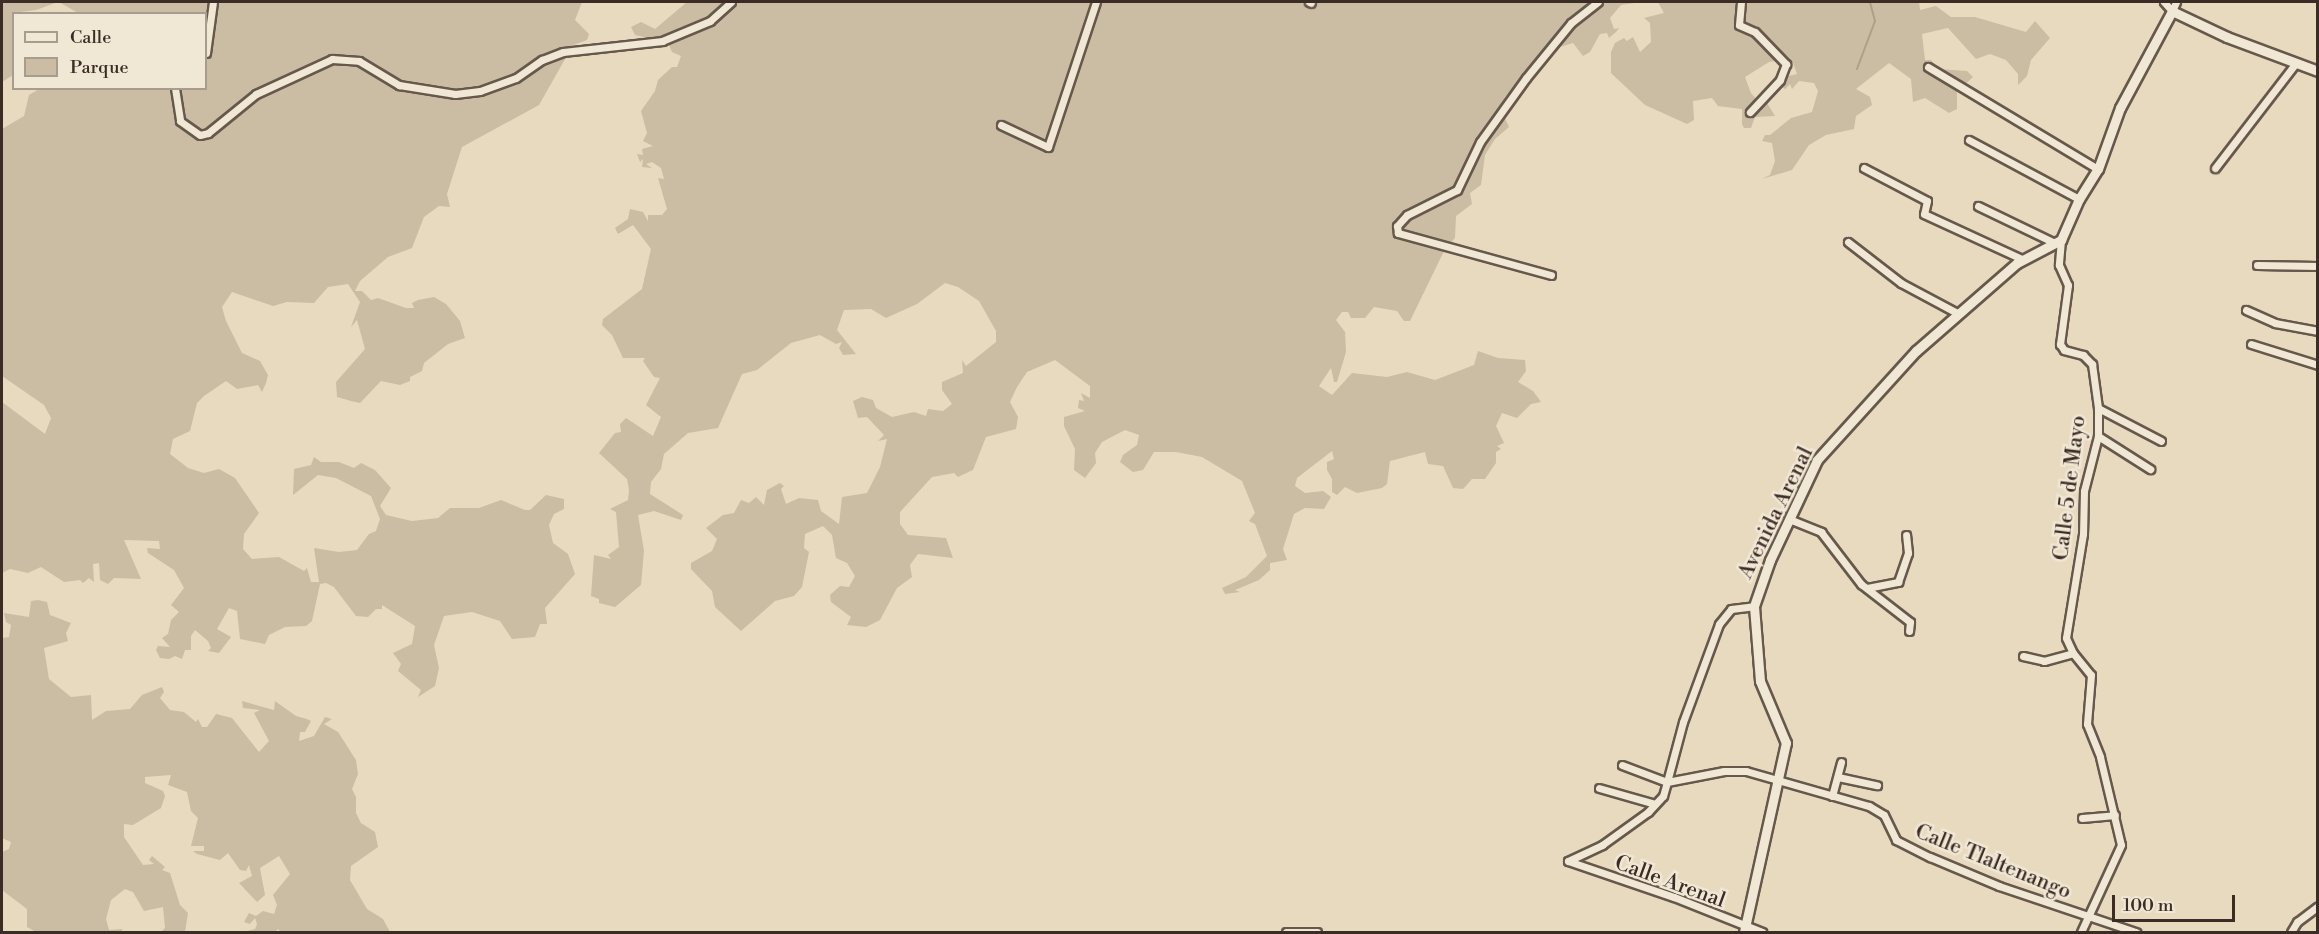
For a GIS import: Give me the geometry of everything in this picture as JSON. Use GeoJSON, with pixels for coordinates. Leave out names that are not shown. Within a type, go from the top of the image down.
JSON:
{"type":"FeatureCollection","features":[{"type":"Feature","properties":{"kind":"street"},"geometry":{"type":"LineString","coordinates":[[207,45],[213,2]]}},
{"type":"Feature","properties":{"kind":"street"},"geometry":{"type":"LineString","coordinates":[[175,90],[180,121],[193,134],[208,133],[256,94],[332,59],[359,61],[399,85],[455,94],[480,91],[516,78],[542,60],[562,52],[662,41],[710,21],[731,2]]}},
{"type":"Feature","properties":{"kind":"street"},"geometry":{"type":"LineString","coordinates":[[1001,125],[1048,147],[1096,2]]}},
{"type":"Feature","properties":{"kind":"street"},"geometry":{"type":"LineString","coordinates":[[1551,275],[1398,233],[1397,226],[1407,215],[1456,190],[1480,142],[1571,23],[1598,2]]}},
{"type":"Feature","properties":{"kind":"street"},"geometry":{"type":"LineString","coordinates":[[1741,2],[1739,25],[1755,32],[1786,64],[1780,80],[1750,112]]}},
{"type":"Feature","properties":{"kind":"street"},"geometry":{"type":"LineString","coordinates":[[2164,2],[2227,37],[2318,70]]}},
{"type":"Feature","properties":{"kind":"street","name":"Calle 5 de Mayo"},"geometry":{"type":"LineString","coordinates":[[2081,933],[2120,853],[2115,815],[2100,757],[2087,724],[2091,675],[2073,653],[2066,638],[2082,546],[2084,491],[2098,436],[2098,408],[2092,364],[2083,355],[2064,351],[2060,344],[2068,285],[2059,265],[2058,242],[2079,199],[2098,169],[2120,108],[2174,6]]}},
{"type":"Feature","properties":{"kind":"street"},"geometry":{"type":"LineString","coordinates":[[2215,168],[2296,63]]}},
{"type":"Feature","properties":{"kind":"street"},"geometry":{"type":"LineString","coordinates":[[1928,67],[2098,169]]}},
{"type":"Feature","properties":{"kind":"street"},"geometry":{"type":"LineString","coordinates":[[1969,140],[2079,199]]}},
{"type":"Feature","properties":{"kind":"street"},"geometry":{"type":"LineString","coordinates":[[1864,168],[1927,201],[1924,214],[2022,259]]}},
{"type":"Feature","properties":{"kind":"street"},"geometry":{"type":"LineString","coordinates":[[1978,206],[2058,242]]}},
{"type":"Feature","properties":{"kind":"street"},"geometry":{"type":"LineString","coordinates":[[1848,242],[1901,283],[1959,314]]}},
{"type":"Feature","properties":{"kind":"street","name":"Avenida Arenal"},"geometry":{"type":"LineString","coordinates":[[1745,929],[1781,780],[1786,743],[1760,681],[1754,606],[1789,519],[1822,454],[1916,351],[2022,259],[2058,242]]}},
{"type":"Feature","properties":{"kind":"street"},"geometry":{"type":"LineString","coordinates":[[2257,265],[2318,266]]}},
{"type":"Feature","properties":{"kind":"street"},"geometry":{"type":"LineString","coordinates":[[2246,310],[2275,323],[2318,331]]}},
{"type":"Feature","properties":{"kind":"street"},"geometry":{"type":"LineString","coordinates":[[2252,344],[2318,365]]}},
{"type":"Feature","properties":{"kind":"street"},"geometry":{"type":"LineString","coordinates":[[2098,408],[2161,441]]}},
{"type":"Feature","properties":{"kind":"street"},"geometry":{"type":"LineString","coordinates":[[2098,436],[2150,469]]}},
{"type":"Feature","properties":{"kind":"street"},"geometry":{"type":"LineString","coordinates":[[1789,519],[1821,532],[1865,587],[1910,622],[1909,632]]}},
{"type":"Feature","properties":{"kind":"street"},"geometry":{"type":"LineString","coordinates":[[1865,587],[1883,588],[1898,582],[1908,553],[1906,535]]}},
{"type":"Feature","properties":{"kind":"street"},"geometry":{"type":"LineString","coordinates":[[1599,789],[1655,804],[1667,782],[1683,722],[1719,624],[1731,609],[1754,606]]}},
{"type":"Feature","properties":{"kind":"street"},"geometry":{"type":"LineString","coordinates":[[2023,656],[2044,661],[2073,653]]}},
{"type":"Feature","properties":{"kind":"street"},"geometry":{"type":"LineString","coordinates":[[1832,796],[1842,762]]}},
{"type":"Feature","properties":{"kind":"street"},"geometry":{"type":"LineString","coordinates":[[1622,765],[1667,782]]}},
{"type":"Feature","properties":{"kind":"street","name":"Calle Tlaltenango"},"geometry":{"type":"LineString","coordinates":[[1667,782],[1724,771],[1781,780],[1877,810],[1884,815],[1891,836],[1922,853],[2087,917],[2136,933]]}},
{"type":"Feature","properties":{"kind":"street"},"geometry":{"type":"LineString","coordinates":[[1838,777],[1877,785]]}},
{"type":"Feature","properties":{"kind":"street","name":"Calle Arenal"},"geometry":{"type":"LineString","coordinates":[[1655,804],[1602,845],[1568,861],[1674,897],[1745,929],[1762,933]]}},
{"type":"Feature","properties":{"kind":"street"},"geometry":{"type":"LineString","coordinates":[[2082,818],[2115,815]]}},
{"type":"Feature","properties":{"kind":"street"},"geometry":{"type":"LineString","coordinates":[[2291,933],[2297,922],[2318,906]]}},
{"type":"Feature","properties":{"kind":"street"},"geometry":{"type":"LineString","coordinates":[[1287,931],[1317,933]]}},
{"type":"Feature","properties":{"kind":"green space"},"geometry":{"type":"Polygon","coordinates":[[[2,2],[58,2],[36,10],[12,12],[12,76],[2,82],[2,2]]]}},
{"type":"Feature","properties":{"kind":"green space"},"geometry":{"type":"Polygon","coordinates":[[[59,2],[582,2],[575,20],[589,34],[587,40],[573,45],[539,105],[462,147],[447,194],[450,207],[439,206],[424,217],[412,248],[388,257],[360,281],[355,291],[362,291],[371,300],[378,298],[406,308],[414,308],[412,303],[418,300],[434,297],[446,304],[460,321],[465,338],[448,344],[424,363],[422,371],[410,377],[410,381],[400,385],[381,381],[360,403],[337,397],[336,382],[365,349],[357,320],[351,327],[360,302],[348,284],[328,287],[314,303],[287,302],[273,306],[232,292],[222,307],[226,321],[242,353],[260,361],[268,375],[266,383],[262,392],[258,385],[237,389],[226,381],[204,396],[197,403],[190,431],[173,439],[170,454],[188,468],[204,473],[219,469],[235,478],[259,513],[244,534],[243,549],[252,559],[279,557],[304,571],[307,568],[311,582],[319,582],[314,548],[339,552],[357,550],[369,534],[376,531],[380,519],[371,496],[336,478],[318,475],[293,495],[294,469],[311,465],[314,457],[321,462],[339,462],[354,468],[361,463],[375,470],[391,488],[380,506],[386,515],[412,521],[438,518],[450,508],[479,508],[501,500],[530,510],[546,495],[564,499],[564,509],[554,514],[549,525],[553,543],[568,554],[575,574],[545,608],[547,624],[540,624],[535,637],[512,639],[500,621],[472,612],[444,616],[434,645],[439,668],[435,686],[418,697],[421,690],[398,671],[401,664],[393,653],[412,644],[415,626],[382,605],[382,609],[376,609],[368,617],[356,616],[334,587],[326,583],[320,584],[312,621],[306,626],[285,627],[269,635],[265,644],[240,639],[237,611],[229,608],[217,629],[231,637],[219,653],[208,651],[211,648],[208,641],[195,630],[191,636],[191,650],[185,650],[182,659],[175,656],[169,659],[160,658],[156,650],[158,646],[170,647],[162,638],[168,634],[171,620],[179,612],[171,605],[184,588],[174,570],[148,553],[147,548],[160,549],[159,541],[124,540],[141,579],[114,578],[108,584],[100,580],[99,563],[93,564],[94,582],[89,578],[83,583],[80,580],[64,582],[41,567],[28,573],[10,569],[2,573],[2,402],[45,434],[51,418],[44,405],[2,376],[2,129],[24,116],[29,95],[37,90],[207,90],[207,12],[76,12],[59,2]]]}},
{"type":"Feature","properties":{"kind":"green space"},"geometry":{"type":"Polygon","coordinates":[[[687,2],[1641,2],[1621,5],[1610,18],[1614,29],[1619,28],[1609,38],[1607,33],[1600,34],[1590,52],[1583,56],[1573,43],[1550,50],[1505,97],[1500,108],[1509,127],[1495,139],[1485,155],[1481,185],[1470,193],[1472,204],[1456,216],[1455,238],[1445,249],[1410,321],[1404,321],[1397,311],[1374,307],[1365,318],[1351,318],[1348,312],[1342,312],[1336,320],[1345,332],[1346,352],[1337,382],[1334,382],[1331,368],[1319,386],[1332,395],[1352,373],[1387,377],[1407,372],[1435,380],[1474,365],[1478,351],[1498,358],[1525,360],[1526,371],[1518,382],[1533,391],[1541,402],[1531,404],[1517,418],[1502,413],[1496,426],[1504,443],[1497,446],[1501,449],[1496,452],[1496,463],[1485,479],[1472,479],[1463,489],[1453,488],[1443,466],[1428,464],[1425,452],[1390,461],[1387,484],[1382,488],[1357,493],[1345,487],[1337,495],[1332,492],[1332,479],[1327,470],[1327,462],[1334,459],[1332,451],[1297,478],[1295,486],[1305,493],[1323,491],[1331,497],[1324,509],[1305,508],[1294,514],[1283,549],[1287,560],[1270,563],[1270,570],[1259,580],[1235,590],[1240,592],[1225,594],[1222,588],[1246,577],[1267,556],[1255,524],[1249,521],[1255,513],[1242,481],[1202,457],[1176,452],[1154,452],[1143,470],[1133,472],[1120,462],[1123,455],[1137,445],[1139,435],[1125,430],[1102,442],[1095,453],[1096,463],[1085,478],[1074,470],[1075,449],[1064,426],[1064,417],[1085,411],[1078,408],[1079,400],[1084,401],[1081,393],[1090,398],[1090,386],[1055,360],[1027,372],[1017,387],[1010,402],[1018,417],[1016,429],[986,437],[973,470],[958,477],[954,473],[932,477],[900,512],[900,524],[908,535],[946,538],[953,558],[918,554],[910,565],[912,577],[897,588],[880,620],[866,627],[847,625],[851,617],[831,602],[830,595],[840,586],[849,587],[855,576],[847,563],[836,558],[832,535],[823,526],[805,534],[804,548],[809,552],[802,587],[794,596],[775,601],[741,631],[715,607],[712,591],[691,569],[691,563],[712,551],[717,539],[706,528],[723,515],[734,513],[741,500],[749,503],[756,497],[764,505],[767,490],[780,483],[784,486],[781,489],[786,504],[799,498],[818,500],[821,511],[839,524],[842,497],[867,493],[880,467],[887,439],[878,441],[884,435],[867,417],[858,418],[853,401],[862,397],[873,400],[876,408],[892,417],[914,412],[926,416],[928,409],[943,411],[952,404],[942,390],[942,382],[963,373],[962,360],[966,366],[996,342],[996,331],[979,301],[958,287],[945,283],[917,304],[886,318],[871,309],[844,310],[837,330],[856,354],[843,355],[839,348],[842,342],[836,344],[820,335],[791,343],[757,370],[742,374],[718,428],[688,433],[664,454],[661,469],[651,482],[650,494],[683,515],[681,520],[654,511],[638,515],[644,551],[641,585],[615,607],[599,603],[599,599],[591,596],[594,555],[611,559],[608,555],[619,547],[616,512],[610,509],[628,500],[629,490],[627,479],[599,453],[615,433],[621,432],[620,424],[626,418],[653,436],[661,417],[646,405],[660,378],[654,377],[643,361],[645,358],[623,358],[612,335],[602,325],[603,319],[642,289],[651,249],[633,225],[618,234],[615,228],[628,219],[630,209],[643,212],[648,221],[648,215],[662,215],[667,209],[658,178],[664,179],[661,168],[652,162],[646,164],[652,168],[642,167],[643,159],[640,162],[637,154],[643,155],[642,149],[653,146],[643,141],[647,133],[641,111],[655,91],[658,80],[672,67],[677,67],[681,56],[672,52],[668,43],[635,35],[631,27],[641,22],[655,29],[687,2]]]}},
{"type":"Feature","properties":{"kind":"green space"},"geometry":{"type":"Polygon","coordinates":[[[1658,2],[1919,2],[1920,10],[1936,6],[1951,17],[1975,17],[2026,32],[2035,21],[2050,38],[2031,60],[2027,76],[2018,85],[2018,74],[2006,60],[1990,54],[1976,59],[1948,28],[1922,34],[1925,60],[1931,60],[1939,69],[1967,71],[1973,77],[1957,92],[1957,109],[1949,113],[1925,98],[1913,102],[1911,79],[1889,63],[1856,89],[1870,97],[1872,105],[1856,116],[1854,129],[1826,135],[1809,145],[1792,170],[1762,179],[1770,175],[1775,161],[1772,143],[1762,141],[1765,135],[1770,135],[1791,118],[1812,112],[1818,91],[1814,83],[1799,81],[1792,89],[1790,84],[1785,89],[1779,85],[1784,77],[1797,74],[1793,63],[1788,65],[1782,60],[1769,62],[1745,77],[1751,93],[1756,99],[1764,98],[1775,116],[1755,117],[1751,128],[1744,128],[1742,124],[1742,109],[1718,106],[1712,98],[1693,101],[1694,120],[1687,124],[1645,105],[1611,73],[1611,52],[1615,43],[1624,38],[1627,41],[1633,37],[1640,52],[1651,42],[1650,23],[1644,18],[1664,13],[1658,2]]]}},
{"type":"Feature","properties":{"kind":"green space"},"geometry":{"type":"Polygon","coordinates":[[[31,601],[47,602],[50,615],[71,623],[66,633],[68,641],[44,648],[49,679],[71,697],[91,695],[92,720],[106,711],[130,709],[142,695],[162,687],[164,692],[160,698],[170,710],[184,712],[196,722],[198,719],[202,727],[207,727],[216,714],[232,718],[259,752],[269,741],[254,713],[260,710],[243,708],[242,701],[274,710],[275,701],[296,716],[311,721],[305,732],[300,732],[299,741],[314,736],[325,717],[332,719],[324,724],[338,732],[356,760],[358,774],[352,789],[356,797],[356,813],[361,823],[375,832],[378,847],[351,866],[350,880],[367,909],[383,919],[390,932],[281,932],[278,929],[275,932],[243,932],[255,929],[257,924],[255,918],[250,924],[244,922],[249,913],[256,916],[263,911],[274,914],[277,905],[273,895],[290,874],[279,856],[260,868],[265,895],[257,902],[239,883],[252,876],[249,865],[246,871],[240,870],[228,853],[220,860],[193,851],[204,851],[204,846],[191,846],[198,818],[191,811],[187,792],[168,785],[171,775],[145,777],[145,783],[163,791],[165,796],[161,808],[133,825],[124,824],[124,837],[143,865],[154,864],[149,860],[152,856],[165,867],[162,870],[170,873],[180,905],[188,913],[185,932],[161,932],[165,928],[163,907],[144,911],[133,892],[125,889],[111,900],[106,919],[109,930],[122,929],[122,932],[36,932],[27,927],[27,909],[2,890],[2,852],[9,849],[11,842],[2,838],[2,638],[9,637],[11,625],[6,622],[4,613],[29,617],[31,601]]]}},
{"type":"Feature","properties":{"kind":"waterway"},"geometry":{"type":"LineString","coordinates":[[1857,69],[1875,21],[1870,2]]}}]}
